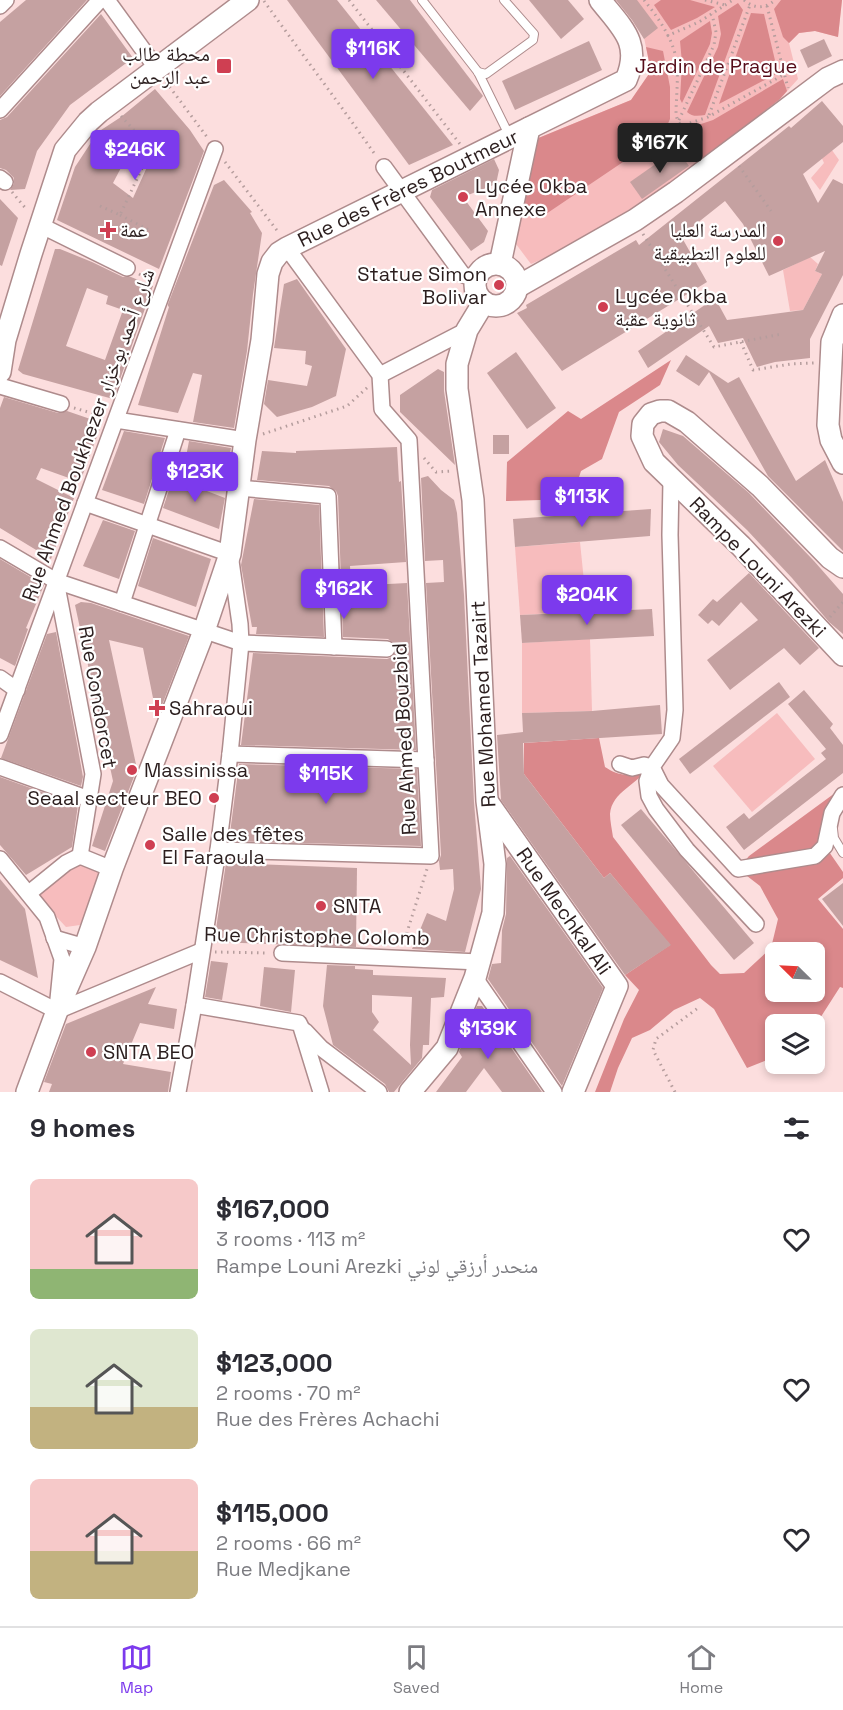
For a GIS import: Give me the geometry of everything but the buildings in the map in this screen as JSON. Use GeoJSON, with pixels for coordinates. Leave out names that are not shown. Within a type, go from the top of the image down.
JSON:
{"type":"FeatureCollection","features":[{"type":"Feature","properties":{"kind":"street"},"geometry":{"type":"LineString","coordinates":[[0,6],[6,0]]}},
{"type":"Feature","properties":{"kind":"street"},"geometry":{"type":"LineString","coordinates":[[0,110],[100,0]]}},
{"type":"Feature","properties":{"kind":"street"},"geometry":{"type":"LineString","coordinates":[[107,0],[157,69]]}},
{"type":"Feature","properties":{"kind":"street"},"geometry":{"type":"LineString","coordinates":[[0,372],[3,344],[65,150],[88,122],[111,103],[248,0]]}},
{"type":"Feature","properties":{"kind":"street","name":"Rue des Frères Boutmeur"},"geometry":{"type":"LineString","coordinates":[[287,248],[626,80],[633,54],[628,36],[600,0]]}},
{"type":"Feature","properties":{"kind":"street"},"geometry":{"type":"LineString","coordinates":[[517,287],[634,220],[698,176],[828,78],[843,71]]}},
{"type":"Feature","properties":{"kind":"street"},"geometry":{"type":"LineString","coordinates":[[500,264],[520,132]]}},
{"type":"Feature","properties":{"kind":"street","name":"Rue Ahmed Boukhezer شارع أحمد بوخزار"},"geometry":{"type":"LineString","coordinates":[[0,735],[215,149]]}},
{"type":"Feature","properties":{"kind":"street"},"geometry":{"type":"LineString","coordinates":[[384,167],[463,275],[476,279]]}},
{"type":"Feature","properties":{"kind":"street"},"geometry":{"type":"LineString","coordinates":[[40,225],[128,268]]}},
{"type":"Feature","properties":{"kind":"street"},"geometry":{"type":"LineString","coordinates":[[27,1092],[57,1011],[85,947],[112,869],[204,631],[230,554],[245,440],[262,340],[268,274],[272,262],[279,253],[287,248],[380,375],[382,409],[409,440]]}},
{"type":"Feature","properties":{"kind":"street"},"geometry":{"type":"LineString","coordinates":[[500,264],[514,273],[517,278],[517,287],[510,301],[496,306],[484,302],[476,290],[476,279],[483,269],[500,264]]}},
{"type":"Feature","properties":{"kind":"street","name":"Rue Mohamed Tazairt"},"geometry":{"type":"LineString","coordinates":[[410,1092],[447,1048],[477,970],[493,913],[495,864],[487,801],[473,500],[457,389],[457,364],[466,330],[484,302]]}},
{"type":"Feature","properties":{"kind":"street"},"geometry":{"type":"LineString","coordinates":[[843,315],[832,342],[828,425],[831,440],[843,463]]}},
{"type":"Feature","properties":{"kind":"street"},"geometry":{"type":"LineString","coordinates":[[380,375],[466,330]]}},
{"type":"Feature","properties":{"kind":"street"},"geometry":{"type":"LineString","coordinates":[[0,386],[61,404]]}},
{"type":"Feature","properties":{"kind":"street","name":"Rampe Louni Arezki"},"geometry":{"type":"LineString","coordinates":[[843,567],[830,558],[760,486],[687,422],[668,411],[660,411],[651,414],[643,424],[642,436],[654,462],[741,546],[843,655]]}},
{"type":"Feature","properties":{"kind":"street"},"geometry":{"type":"LineString","coordinates":[[116,420],[245,440]]}},
{"type":"Feature","properties":{"kind":"street"},"geometry":{"type":"LineString","coordinates":[[122,603],[178,430]]}},
{"type":"Feature","properties":{"kind":"street","name":"Rue Ahmed Bouzbid"},"geometry":{"type":"LineString","coordinates":[[409,440],[431,856]]}},
{"type":"Feature","properties":{"kind":"street"},"geometry":{"type":"LineString","coordinates":[[671,480],[670,535],[675,710],[672,738],[652,767],[646,781],[649,796],[656,809],[687,850],[756,924]]}},
{"type":"Feature","properties":{"kind":"street"},"geometry":{"type":"LineString","coordinates":[[239,488],[328,496],[334,647]]}},
{"type":"Feature","properties":{"kind":"street"},"geometry":{"type":"LineString","coordinates":[[85,503],[230,554]]}},
{"type":"Feature","properties":{"kind":"street"},"geometry":{"type":"LineString","coordinates":[[0,548],[56,581],[241,643],[387,649]]}},
{"type":"Feature","properties":{"kind":"street"},"geometry":{"type":"LineString","coordinates":[[178,1092],[218,850],[241,643],[230,554]]}},
{"type":"Feature","properties":{"kind":"street","name":"Rue Condorcet"},"geometry":{"type":"LineString","coordinates":[[56,581],[93,774],[81,856]]}},
{"type":"Feature","properties":{"kind":"street"},"geometry":{"type":"LineString","coordinates":[[0,678],[17,690]]}},
{"type":"Feature","properties":{"kind":"street"},"geometry":{"type":"LineString","coordinates":[[230,754],[426,760]]}},
{"type":"Feature","properties":{"kind":"street"},"geometry":{"type":"LineString","coordinates":[[620,764],[632,768],[644,765],[652,767],[662,785],[738,869],[814,856],[825,846],[832,813],[843,795]]}},
{"type":"Feature","properties":{"kind":"street"},"geometry":{"type":"LineString","coordinates":[[0,767],[89,799]]}},
{"type":"Feature","properties":{"kind":"street","name":"Rue Mechkal Ali"},"geometry":{"type":"LineString","coordinates":[[487,801],[617,986],[573,1092]]}},
{"type":"Feature","properties":{"kind":"street"},"geometry":{"type":"LineString","coordinates":[[218,850],[431,856]]}},
{"type":"Feature","properties":{"kind":"street"},"geometry":{"type":"LineString","coordinates":[[28,893],[66,863],[81,856],[112,869]]}},
{"type":"Feature","properties":{"kind":"street"},"geometry":{"type":"LineString","coordinates":[[0,859],[47,917],[62,959],[57,1011]]}},
{"type":"Feature","properties":{"kind":"street"},"geometry":{"type":"LineString","coordinates":[[54,938],[85,947]]}},
{"type":"Feature","properties":{"kind":"street","name":"Rue Christophe Colomb"},"geometry":{"type":"LineString","coordinates":[[57,1011],[201,951]]}},
{"type":"Feature","properties":{"kind":"street","name":"Rue Christophe Colomb"},"geometry":{"type":"LineString","coordinates":[[282,953],[399,958],[477,970]]}},
{"type":"Feature","properties":{"kind":"street"},"geometry":{"type":"LineString","coordinates":[[477,970],[554,1092]]}},
{"type":"Feature","properties":{"kind":"street"},"geometry":{"type":"LineString","coordinates":[[0,981],[57,1011]]}},
{"type":"Feature","properties":{"kind":"street"},"geometry":{"type":"LineString","coordinates":[[194,1005],[298,1023],[321,1048],[379,1092]]}},
{"type":"Feature","properties":{"kind":"street"},"geometry":{"type":"LineString","coordinates":[[302,1027],[321,1092]]}},
{"type":"Feature","properties":{"kind":"lane"},"geometry":{"type":"LineString","coordinates":[[422,0],[478,72],[520,132]]}},
{"type":"Feature","properties":{"kind":"lane"},"geometry":{"type":"LineString","coordinates":[[478,72],[486,74],[533,40],[534,34],[504,0]]}},
{"type":"Feature","properties":{"kind":"lane"},"geometry":{"type":"LineString","coordinates":[[832,813],[834,838],[843,853]]}},
{"type":"Feature","properties":{"kind":"path"},"geometry":{"type":"LineString","coordinates":[[263,0],[384,167]]}},
{"type":"Feature","properties":{"kind":"path"},"geometry":{"type":"LineString","coordinates":[[349,0],[470,157]]}},
{"type":"Feature","properties":{"kind":"path"},"geometry":{"type":"LineString","coordinates":[[651,0],[645,2],[657,17],[667,36],[677,64],[676,115],[678,122],[684,125],[708,117],[785,74]]}},
{"type":"Feature","properties":{"kind":"path"},"geometry":{"type":"LineString","coordinates":[[705,0],[725,5]]}},
{"type":"Feature","properties":{"kind":"path"},"geometry":{"type":"LineString","coordinates":[[667,36],[699,22],[733,0]]}},
{"type":"Feature","properties":{"kind":"path"},"geometry":{"type":"LineString","coordinates":[[744,0],[756,7],[767,6],[775,0]]}},
{"type":"Feature","properties":{"kind":"path"},"geometry":{"type":"LineString","coordinates":[[708,117],[750,4]]}},
{"type":"Feature","properties":{"kind":"path"},"geometry":{"type":"LineString","coordinates":[[767,6],[792,105]]}},
{"type":"Feature","properties":{"kind":"path"},"geometry":{"type":"LineString","coordinates":[[698,176],[673,136],[672,129],[678,122],[714,45],[716,32],[712,14]]}},
{"type":"Feature","properties":{"kind":"path"},"geometry":{"type":"LineString","coordinates":[[111,103],[151,150],[120,216]]}},
{"type":"Feature","properties":{"kind":"path"},"geometry":{"type":"LineString","coordinates":[[729,153],[771,211]]}},
{"type":"Feature","properties":{"kind":"path"},"geometry":{"type":"LineString","coordinates":[[2,180],[40,225]]}},
{"type":"Feature","properties":{"kind":"path"},"geometry":{"type":"LineString","coordinates":[[100,206],[149,230]]}},
{"type":"Feature","properties":{"kind":"path"},"geometry":{"type":"LineString","coordinates":[[634,220],[714,347],[782,334]]}},
{"type":"Feature","properties":{"kind":"path"},"geometry":{"type":"LineString","coordinates":[[128,268],[165,287]]}},
{"type":"Feature","properties":{"kind":"path"},"geometry":{"type":"LineString","coordinates":[[741,342],[753,370],[791,364],[830,362]]}},
{"type":"Feature","properties":{"kind":"path"},"geometry":{"type":"LineString","coordinates":[[245,440],[347,406],[380,375]]}},
{"type":"Feature","properties":{"kind":"path"},"geometry":{"type":"LineString","coordinates":[[61,404],[116,420]]}},
{"type":"Feature","properties":{"kind":"path"},"geometry":{"type":"LineString","coordinates":[[409,440],[436,472],[469,470]]}},
{"type":"Feature","properties":{"kind":"path","name":"Rue Ahmed Bouzbid"},"geometry":{"type":"LineString","coordinates":[[399,958],[431,856]]}},
{"type":"Feature","properties":{"kind":"path","name":"Rue Christophe Colomb"},"geometry":{"type":"LineString","coordinates":[[201,951],[282,953]]}},
{"type":"Feature","properties":{"kind":"path"},"geometry":{"type":"LineString","coordinates":[[675,1092],[653,1050],[656,1040],[698,1008]]}},
{"type":"Feature","properties":{"kind":"green space","name":"Jardin de Prague"},"geometry":{"type":"Polygon","coordinates":[[[616,0],[842,0],[838,37],[815,31],[799,33],[789,43],[798,79],[780,99],[670,183],[575,245],[531,264],[516,244],[536,139],[631,100],[651,71],[643,33],[616,0]]]}},
{"type":"Feature","properties":{"kind":"green space"},"geometry":{"type":"Polygon","coordinates":[[[661,0],[690,0],[715,7],[671,30],[654,5],[661,0]]]}},
{"type":"Feature","properties":{"kind":"green space"},"geometry":{"type":"Polygon","coordinates":[[[781,0],[842,0],[838,37],[815,31],[799,33],[789,43],[783,37],[774,9],[781,0]]]}},
{"type":"Feature","properties":{"kind":"green space"},"geometry":{"type":"Polygon","coordinates":[[[738,3],[743,10],[705,115],[691,115],[687,112],[718,47],[721,34],[718,16],[738,3]]]}},
{"type":"Feature","properties":{"kind":"green space"},"geometry":{"type":"Polygon","coordinates":[[[751,13],[764,14],[778,73],[719,104],[751,13]]]}},
{"type":"Feature","properties":{"kind":"green space"},"geometry":{"type":"Polygon","coordinates":[[[710,21],[712,33],[710,44],[682,103],[680,99],[682,63],[680,41],[710,21]]]}},
{"type":"Feature","properties":{"kind":"green space"},"geometry":{"type":"Polygon","coordinates":[[[646,47],[663,51],[670,87],[670,119],[663,135],[543,216],[537,210],[522,210],[536,139],[631,100],[651,71],[646,47]]]}},
{"type":"Feature","properties":{"kind":"green space"},"geometry":{"type":"Polygon","coordinates":[[[783,79],[787,91],[780,99],[697,164],[682,139],[683,133],[689,128],[713,120],[783,79]]]}},
{"type":"Feature","properties":{"kind":"green space"},"geometry":{"type":"Polygon","coordinates":[[[829,146],[839,160],[820,190],[811,178],[824,163],[820,154],[829,146]]]}},
{"type":"Feature","properties":{"kind":"green space"},"geometry":{"type":"Polygon","coordinates":[[[810,257],[818,264],[815,271],[822,274],[803,310],[790,311],[783,270],[810,257]]]}},
{"type":"Feature","properties":{"kind":"green space"},"geometry":{"type":"Polygon","coordinates":[[[671,360],[660,385],[619,412],[602,459],[581,471],[572,499],[506,501],[507,462],[568,411],[581,419],[671,360]]]}},
{"type":"Feature","properties":{"kind":"green space"},"geometry":{"type":"Polygon","coordinates":[[[580,542],[587,611],[520,615],[515,547],[580,542]]]}},
{"type":"Feature","properties":{"kind":"green space"},"geometry":{"type":"Polygon","coordinates":[[[590,639],[592,711],[522,713],[522,643],[590,639]]]}},
{"type":"Feature","properties":{"kind":"green space"},"geometry":{"type":"Polygon","coordinates":[[[777,713],[815,759],[752,812],[713,766],[777,713]]]}},
{"type":"Feature","properties":{"kind":"green space"},"geometry":{"type":"Polygon","coordinates":[[[599,738],[605,767],[616,773],[626,774],[648,767],[615,799],[610,814],[613,837],[720,974],[744,973],[765,954],[765,1002],[825,1002],[825,942],[772,942],[778,919],[760,886],[738,869],[749,856],[835,793],[825,846],[843,872],[843,878],[818,899],[843,929],[843,988],[840,987],[823,1014],[765,1014],[765,1061],[747,1068],[714,1009],[700,998],[674,1010],[650,1030],[632,1038],[610,1092],[595,1092],[624,1019],[639,990],[625,975],[670,945],[610,873],[604,878],[524,774],[524,743],[599,738]]]}},
{"type":"Feature","properties":{"kind":"green space"},"geometry":{"type":"Polygon","coordinates":[[[81,862],[102,875],[80,925],[66,927],[40,899],[43,886],[81,862]]]}},
{"type":"Feature","properties":{"kind":"place","name":"محطة طالب عبد الرحمن"},"geometry":{"type":"Point","coordinates":[224,66]}},
{"type":"Feature","properties":{"kind":"place","name":"Lycée Okba Annexe"},"geometry":{"type":"Point","coordinates":[463,197]}},
{"type":"Feature","properties":{"kind":"place","name":"عمة"},"geometry":{"type":"Point","coordinates":[108,230]}},
{"type":"Feature","properties":{"kind":"place","name":"المدرسة العليا للعلوم التطبيقية"},"geometry":{"type":"Point","coordinates":[778,241]}},
{"type":"Feature","properties":{"kind":"place","name":"Statue Simon Bolivar"},"geometry":{"type":"Point","coordinates":[499,285]}},
{"type":"Feature","properties":{"kind":"place","name":"Lycée Okba ثانوية عقبة"},"geometry":{"type":"Point","coordinates":[603,307]}},
{"type":"Feature","properties":{"kind":"place","name":"Sahraoui"},"geometry":{"type":"Point","coordinates":[157,708]}},
{"type":"Feature","properties":{"kind":"place","name":"Massinissa"},"geometry":{"type":"Point","coordinates":[132,770]}},
{"type":"Feature","properties":{"kind":"place","name":"Seaal secteur BEO"},"geometry":{"type":"Point","coordinates":[214,798]}},
{"type":"Feature","properties":{"kind":"place","name":"Salle des fêtes El Faraoula"},"geometry":{"type":"Point","coordinates":[150,845]}},
{"type":"Feature","properties":{"kind":"place","name":"SNTA"},"geometry":{"type":"Point","coordinates":[321,906]}},
{"type":"Feature","properties":{"kind":"place","name":"SNTA BEO"},"geometry":{"type":"Point","coordinates":[91,1052]}}]}
